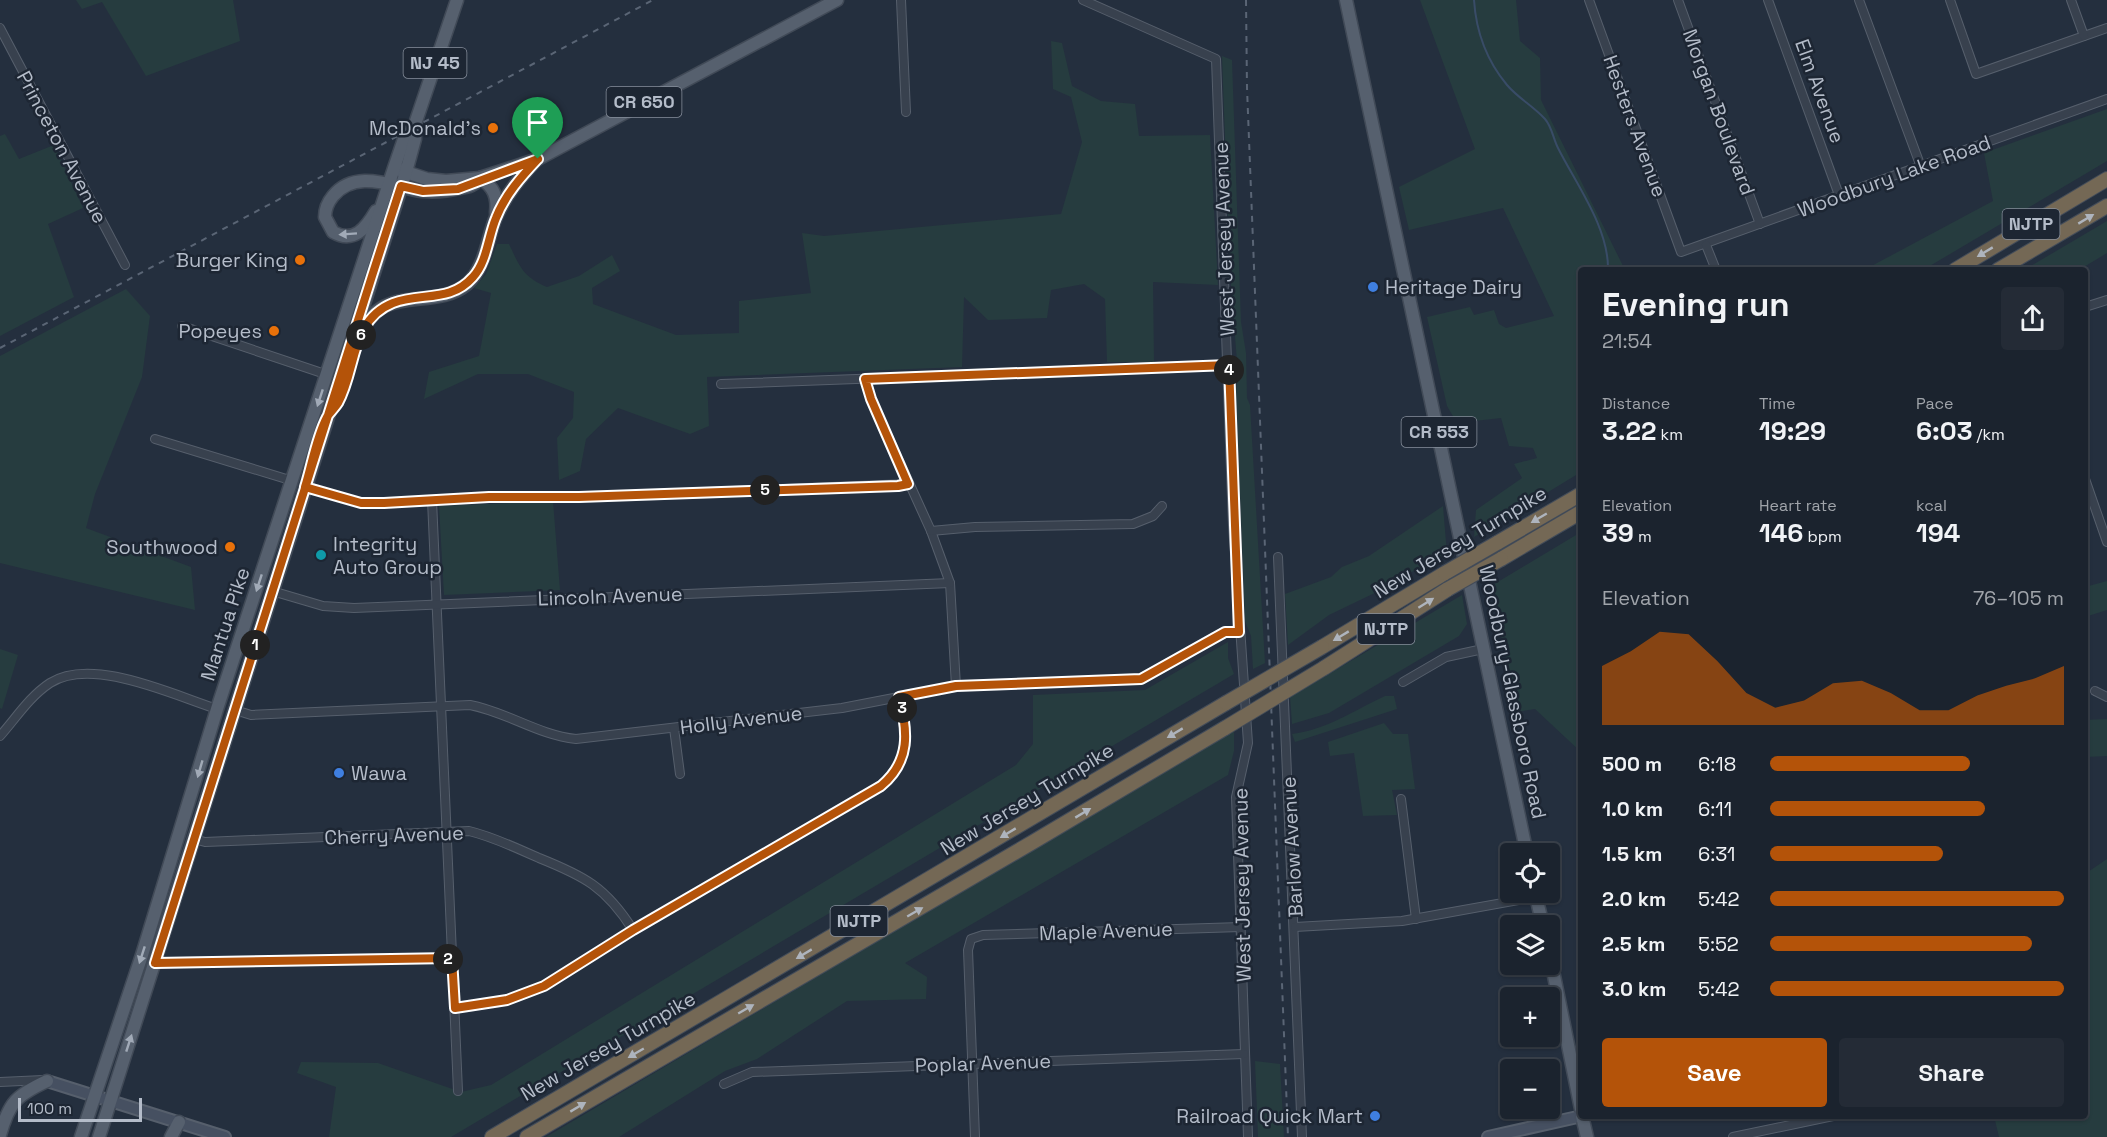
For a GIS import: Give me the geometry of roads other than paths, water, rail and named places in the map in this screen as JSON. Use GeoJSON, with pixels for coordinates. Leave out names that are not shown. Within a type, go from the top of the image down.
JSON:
{"type":"FeatureCollection","features":[{"type":"Feature","properties":{"kind":"highway","name":"NJTP"},"geometry":{"type":"LineString","coordinates":[[1960,267],[2107,179]]}},
{"type":"Feature","properties":{"kind":"highway","name":"NJTP"},"geometry":{"type":"LineString","coordinates":[[2003,267],[2107,206]]}},
{"type":"Feature","properties":{"kind":"highway","name":"New Jersey Turnpike"},"geometry":{"type":"LineString","coordinates":[[492,1137],[1578,496]]}},
{"type":"Feature","properties":{"kind":"highway","name":"New Jersey Turnpike"},"geometry":{"type":"LineString","coordinates":[[527,1137],[1034,843],[1324,668],[1448,589],[1578,514]]}},
{"type":"Feature","properties":{"kind":"main road","name":"Mantua Pike"},"geometry":{"type":"LineString","coordinates":[[81,1137],[146,944],[217,709],[292,481],[392,188],[415,139],[414,127],[457,0]]}},
{"type":"Feature","properties":{"kind":"main road","name":"CR 650"},"geometry":{"type":"LineString","coordinates":[[400,170],[438,181],[480,178],[538,159],[837,0]]}},
{"type":"Feature","properties":{"kind":"main road","name":"Woodbury-Glassboro Road"},"geometry":{"type":"LineString","coordinates":[[1349,4],[1525,843]]}},
{"type":"Feature","properties":{"kind":"main road"},"geometry":{"type":"LineString","coordinates":[[327,417],[339,402],[360,337],[371,318],[393,303],[411,298],[436,298],[451,294],[467,284],[481,265],[496,217],[514,184],[538,159]]}},
{"type":"Feature","properties":{"kind":"main road","name":"CR 650"},"geometry":{"type":"LineString","coordinates":[[392,188],[423,191],[448,190],[476,184],[480,178]]}},
{"type":"Feature","properties":{"kind":"main road"},"geometry":{"type":"LineString","coordinates":[[480,178],[490,186],[496,196],[496,217]]}},
{"type":"Feature","properties":{"kind":"main road"},"geometry":{"type":"LineString","coordinates":[[366,180],[392,188],[368,225],[357,234],[341,236],[327,225],[326,207],[341,189],[366,180]]}},
{"type":"Feature","properties":{"kind":"main road","name":"Mantua Pike"},"geometry":{"type":"LineString","coordinates":[[99,1137],[327,417],[392,188]]}},
{"type":"Feature","properties":{"kind":"main road"},"geometry":{"type":"LineString","coordinates":[[1554,975],[1578,1094]]}},
{"type":"Feature","properties":{"kind":"main road"},"geometry":{"type":"LineString","coordinates":[[0,1135],[12,1102],[20,1095],[47,1081],[92,1100],[111,1099],[225,1137]]}},
{"type":"Feature","properties":{"kind":"main road"},"geometry":{"type":"LineString","coordinates":[[74,1137],[79,1119],[92,1100]]}},
{"type":"Feature","properties":{"kind":"main road"},"geometry":{"type":"LineString","coordinates":[[1488,1137],[1578,1117]]}},
{"type":"Feature","properties":{"kind":"main road"},"geometry":{"type":"LineString","coordinates":[[1583,1119],[1587,1137]]}},
{"type":"Feature","properties":{"kind":"main road"},"geometry":{"type":"LineString","coordinates":[[171,1137],[179,1122]]}},
{"type":"Feature","properties":{"kind":"street"},"geometry":{"type":"LineString","coordinates":[[901,0],[906,112]]}},
{"type":"Feature","properties":{"kind":"street","name":"West Jersey Avenue"},"geometry":{"type":"LineString","coordinates":[[1083,0],[1216,59],[1239,632],[1244,666],[1248,743],[1236,797],[1248,1137]]}},
{"type":"Feature","properties":{"kind":"street","name":"Hesters Avenue"},"geometry":{"type":"LineString","coordinates":[[1589,0],[1681,252]]}},
{"type":"Feature","properties":{"kind":"street","name":"Morgan Boulevard"},"geometry":{"type":"LineString","coordinates":[[1678,0],[1760,224]]}},
{"type":"Feature","properties":{"kind":"street","name":"Elm Avenue"},"geometry":{"type":"LineString","coordinates":[[1768,0],[1839,195]]}},
{"type":"Feature","properties":{"kind":"street"},"geometry":{"type":"LineString","coordinates":[[1858,0],[1921,167]]}},
{"type":"Feature","properties":{"kind":"street"},"geometry":{"type":"LineString","coordinates":[[1950,0],[1976,74],[2107,28]]}},
{"type":"Feature","properties":{"kind":"street"},"geometry":{"type":"LineString","coordinates":[[2071,0],[2084,36]]}},
{"type":"Feature","properties":{"kind":"street","name":"Princeton Avenue"},"geometry":{"type":"LineString","coordinates":[[0,28],[125,265]]}},
{"type":"Feature","properties":{"kind":"street","name":"Woodbury Lake Road"},"geometry":{"type":"LineString","coordinates":[[1681,252],[2107,99]]}},
{"type":"Feature","properties":{"kind":"street"},"geometry":{"type":"LineString","coordinates":[[1706,244],[1715,267]]}},
{"type":"Feature","properties":{"kind":"street"},"geometry":{"type":"LineString","coordinates":[[2088,306],[2107,300]]}},
{"type":"Feature","properties":{"kind":"street"},"geometry":{"type":"LineString","coordinates":[[182,326],[328,375]]}},
{"type":"Feature","properties":{"kind":"street"},"geometry":{"type":"LineString","coordinates":[[720,384],[1229,365]]}},
{"type":"Feature","properties":{"kind":"street"},"geometry":{"type":"LineString","coordinates":[[865,379],[871,399],[908,484],[932,531],[950,583],[956,686]]}},
{"type":"Feature","properties":{"kind":"street"},"geometry":{"type":"LineString","coordinates":[[155,439],[292,481]]}},
{"type":"Feature","properties":{"kind":"street"},"geometry":{"type":"LineString","coordinates":[[305,487],[361,503],[908,484]]}},
{"type":"Feature","properties":{"kind":"street"},"geometry":{"type":"LineString","coordinates":[[2088,488],[2107,542]]}},
{"type":"Feature","properties":{"kind":"street"},"geometry":{"type":"LineString","coordinates":[[432,500],[439,603],[458,1091]]}},
{"type":"Feature","properties":{"kind":"street"},"geometry":{"type":"LineString","coordinates":[[932,531],[975,527],[1133,524],[1153,516],[1162,506]]}},
{"type":"Feature","properties":{"kind":"street","name":"Barlow Avenue"},"geometry":{"type":"LineString","coordinates":[[1278,557],[1302,1137]]}},
{"type":"Feature","properties":{"kind":"street","name":"Lincoln Avenue"},"geometry":{"type":"LineString","coordinates":[[272,591],[323,606],[354,608],[950,583]]}},
{"type":"Feature","properties":{"kind":"street","name":"Holly Avenue"},"geometry":{"type":"LineString","coordinates":[[235,710],[251,715],[470,705],[490,709],[554,737],[576,739],[842,708],[956,686],[1141,679],[1225,632],[1239,632]]}},
{"type":"Feature","properties":{"kind":"street"},"geometry":{"type":"LineString","coordinates":[[1403,682],[1446,657],[1483,649]]}},
{"type":"Feature","properties":{"kind":"street"},"geometry":{"type":"LineString","coordinates":[[0,736],[38,692],[51,682],[79,674],[103,674],[217,709]]}},
{"type":"Feature","properties":{"kind":"street"},"geometry":{"type":"LineString","coordinates":[[2095,691],[2107,697]]}},
{"type":"Feature","properties":{"kind":"street"},"geometry":{"type":"LineString","coordinates":[[455,1008],[485,1005],[521,996],[544,986],[633,930],[796,838],[889,780],[906,749],[907,734],[899,697]]}},
{"type":"Feature","properties":{"kind":"street"},"geometry":{"type":"LineString","coordinates":[[674,728],[680,774]]}},
{"type":"Feature","properties":{"kind":"street"},"geometry":{"type":"LineString","coordinates":[[1401,799],[1416,919]]}},
{"type":"Feature","properties":{"kind":"street","name":"Cherry Avenue"},"geometry":{"type":"LineString","coordinates":[[194,839],[205,842],[469,831],[491,837],[580,874],[613,901],[633,930]]}},
{"type":"Feature","properties":{"kind":"street"},"geometry":{"type":"LineString","coordinates":[[1295,927],[1416,919],[1500,902]]}},
{"type":"Feature","properties":{"kind":"street","name":"Maple Avenue"},"geometry":{"type":"LineString","coordinates":[[972,1064],[968,950],[971,939],[983,935],[1241,927]]}},
{"type":"Feature","properties":{"kind":"street"},"geometry":{"type":"LineString","coordinates":[[155,963],[452,958]]}},
{"type":"Feature","properties":{"kind":"street","name":"Poplar Avenue"},"geometry":{"type":"LineString","coordinates":[[724,1084],[752,1072],[1244,1054]]}},
{"type":"Feature","properties":{"kind":"street"},"geometry":{"type":"LineString","coordinates":[[972,1064],[975,1137]]}},
{"type":"Feature","properties":{"kind":"street"},"geometry":{"type":"LineString","coordinates":[[0,1082],[47,1081]]}},
{"type":"Feature","properties":{"kind":"street"},"geometry":{"type":"LineString","coordinates":[[1733,1137],[1819,1119]]}},
{"type":"Feature","properties":{"kind":"waterway"},"geometry":{"type":"LineString","coordinates":[[1474,0],[1477,23],[1488,56],[1511,90],[1540,114],[1551,129],[1558,148],[1597,222],[1607,254],[1608,267]]}},
{"type":"Feature","properties":{"kind":"railway"},"geometry":{"type":"LineString","coordinates":[[0,348],[653,0]]}},
{"type":"Feature","properties":{"kind":"railway"},"geometry":{"type":"LineString","coordinates":[[1246,0],[1247,88],[1288,1137]]}},
{"type":"Feature","properties":{"kind":"place","name":"McDonald's"},"geometry":{"type":"Point","coordinates":[493,128]}},
{"type":"Feature","properties":{"kind":"place","name":"Burger King"},"geometry":{"type":"Point","coordinates":[300,260]}},
{"type":"Feature","properties":{"kind":"place","name":"Heritage Dairy"},"geometry":{"type":"Point","coordinates":[1373,287]}},
{"type":"Feature","properties":{"kind":"place","name":"Popeyes"},"geometry":{"type":"Point","coordinates":[274,331]}},
{"type":"Feature","properties":{"kind":"place","name":"Southwood"},"geometry":{"type":"Point","coordinates":[230,547]}},
{"type":"Feature","properties":{"kind":"place","name":"Integrity Auto Group"},"geometry":{"type":"Point","coordinates":[321,555]}},
{"type":"Feature","properties":{"kind":"place","name":"Wawa"},"geometry":{"type":"Point","coordinates":[339,773]}},
{"type":"Feature","properties":{"kind":"place","name":"Railroad Quick Mart"},"geometry":{"type":"Point","coordinates":[1375,1116]}}]}
